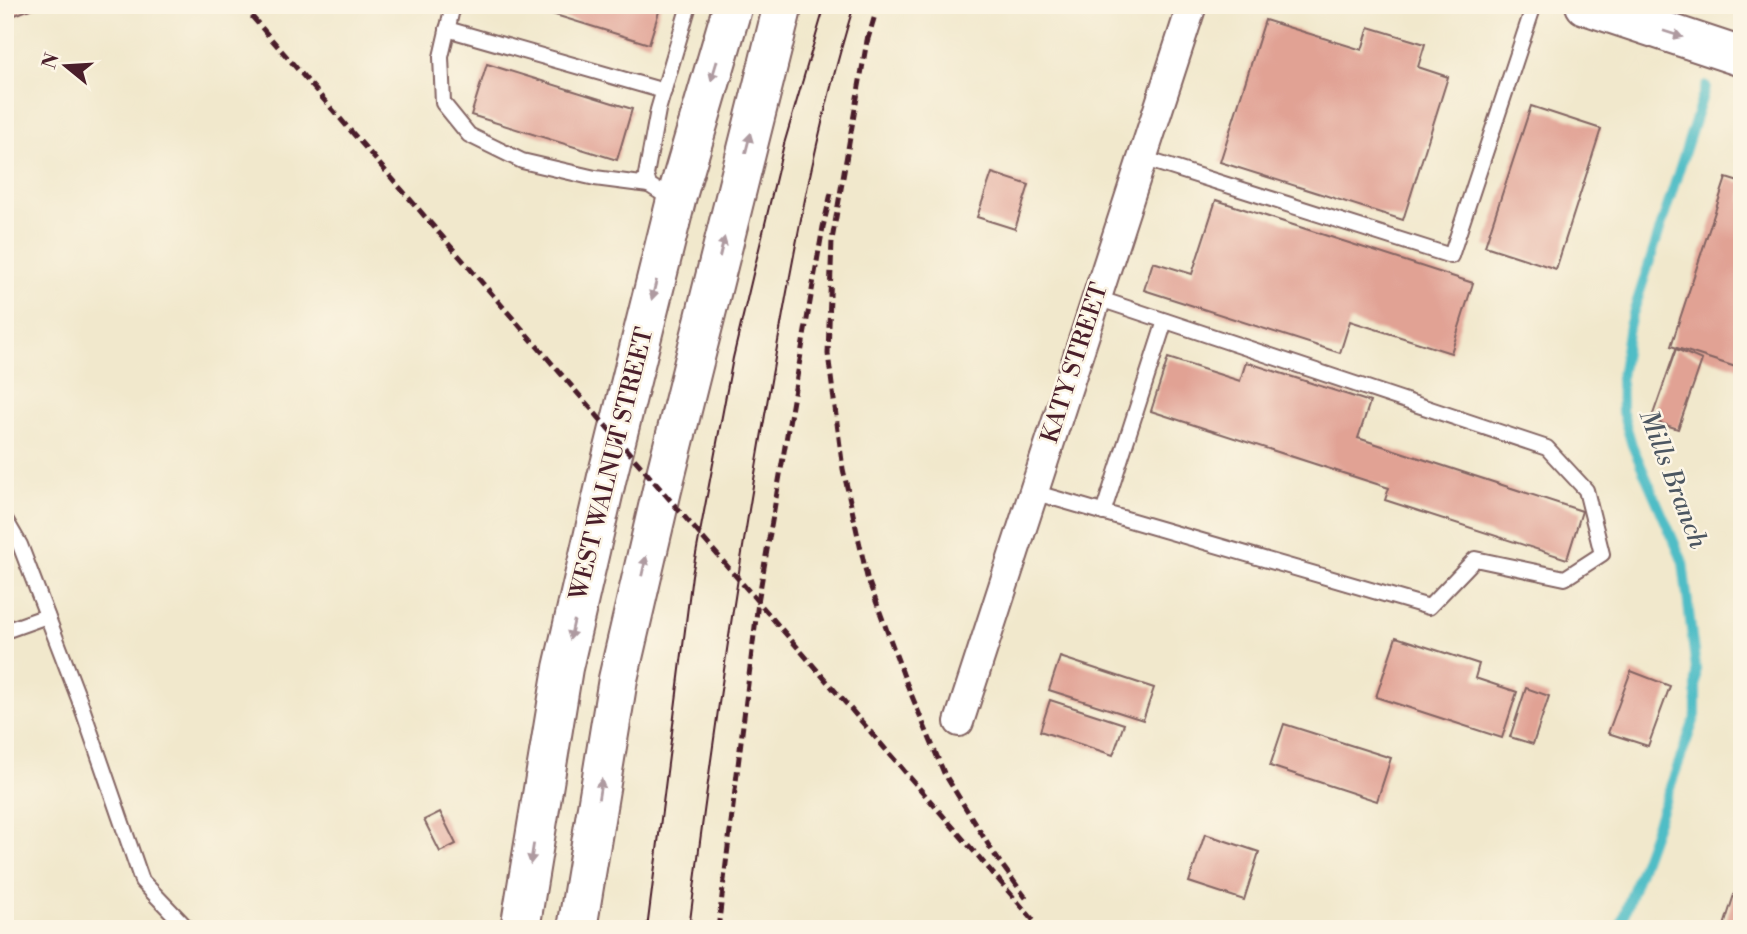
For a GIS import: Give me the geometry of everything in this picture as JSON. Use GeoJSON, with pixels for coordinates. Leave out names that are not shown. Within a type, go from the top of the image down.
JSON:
{"type":"FeatureCollection","features":[{"type":"Feature","properties":{"kind":"main road","name":"WEST WALNUT STREET"},"geometry":{"type":"LineString","coordinates":[[520,929],[563,668],[607,477],[663,191],[733,5]]}},
{"type":"Feature","properties":{"kind":"main road"},"geometry":{"type":"LineString","coordinates":[[577,929],[618,679],[783,5]]}},
{"type":"Feature","properties":{"kind":"main road"},"geometry":{"type":"LineString","coordinates":[[1585,5],[1742,57]]}},
{"type":"Feature","properties":{"kind":"main road"},"geometry":{"type":"LineString","coordinates":[[663,191],[731,209]]}},
{"type":"Feature","properties":{"kind":"street","name":"KATY STREET"},"geometry":{"type":"LineString","coordinates":[[959,722],[1192,5]]}},
{"type":"Feature","properties":{"kind":"lane"},"geometry":{"type":"LineString","coordinates":[[453,5],[441,57],[443,103],[469,135],[522,161],[663,191]]}},
{"type":"Feature","properties":{"kind":"lane"},"geometry":{"type":"LineString","coordinates":[[663,191],[646,176],[658,110],[689,5]]}},
{"type":"Feature","properties":{"kind":"lane"},"geometry":{"type":"LineString","coordinates":[[1142,158],[1451,256],[1534,5]]}},
{"type":"Feature","properties":{"kind":"lane"},"geometry":{"type":"LineString","coordinates":[[447,29],[664,91]]}},
{"type":"Feature","properties":{"kind":"lane"},"geometry":{"type":"LineString","coordinates":[[1034,492],[1429,607],[1475,559],[1565,578],[1602,554],[1586,490],[1547,448],[1097,298]]}},
{"type":"Feature","properties":{"kind":"lane"},"geometry":{"type":"LineString","coordinates":[[1103,513],[1165,321]]}},
{"type":"Feature","properties":{"kind":"lane"},"geometry":{"type":"LineString","coordinates":[[5,519],[20,545],[47,616],[142,881],[191,929]]}},
{"type":"Feature","properties":{"kind":"lane"},"geometry":{"type":"LineString","coordinates":[[5,631],[47,616]]}},
{"type":"Feature","properties":{"kind":"building"},"geometry":{"type":"Polygon","coordinates":[[[5,5],[40,5],[5,19],[5,5]]]}},
{"type":"Feature","properties":{"kind":"building"},"geometry":{"type":"Polygon","coordinates":[[[523,5],[661,5],[649,44],[523,5]]]}},
{"type":"Feature","properties":{"kind":"building"},"geometry":{"type":"Polygon","coordinates":[[[1265,20],[1362,50],[1369,27],[1425,44],[1418,67],[1448,77],[1403,220],[1220,162],[1265,20]]]}},
{"type":"Feature","properties":{"kind":"building"},"geometry":{"type":"Polygon","coordinates":[[[487,64],[632,109],[617,160],[471,115],[487,64]]]}},
{"type":"Feature","properties":{"kind":"building"},"geometry":{"type":"Polygon","coordinates":[[[1531,106],[1601,129],[1556,269],[1485,246],[1531,106]]]}},
{"type":"Feature","properties":{"kind":"building"},"geometry":{"type":"Polygon","coordinates":[[[992,173],[1029,185],[1015,229],[977,217],[992,173]]]}},
{"type":"Feature","properties":{"kind":"building"},"geometry":{"type":"Polygon","coordinates":[[[1726,178],[1742,183],[1742,369],[1671,346],[1726,178]]]}},
{"type":"Feature","properties":{"kind":"building"},"geometry":{"type":"Polygon","coordinates":[[[1216,200],[1473,283],[1451,353],[1350,321],[1340,353],[1144,290],[1153,262],[1192,274],[1216,200]]]}},
{"type":"Feature","properties":{"kind":"building"},"geometry":{"type":"Polygon","coordinates":[[[1676,349],[1702,360],[1678,429],[1651,420],[1676,349]]]}},
{"type":"Feature","properties":{"kind":"building"},"geometry":{"type":"Polygon","coordinates":[[[1168,358],[1240,381],[1246,362],[1370,402],[1358,438],[1582,511],[1567,559],[1385,500],[1389,488],[1151,411],[1168,358]]]}},
{"type":"Feature","properties":{"kind":"building"},"geometry":{"type":"Polygon","coordinates":[[[1396,637],[1479,664],[1475,678],[1517,692],[1502,738],[1376,697],[1396,637]]]}},
{"type":"Feature","properties":{"kind":"building"},"geometry":{"type":"Polygon","coordinates":[[[1060,657],[1154,688],[1143,720],[1049,690],[1060,657]]]}},
{"type":"Feature","properties":{"kind":"building"},"geometry":{"type":"Polygon","coordinates":[[[1631,671],[1670,686],[1648,746],[1608,733],[1631,671]]]}},
{"type":"Feature","properties":{"kind":"building"},"geometry":{"type":"Polygon","coordinates":[[[1526,688],[1549,696],[1533,744],[1510,737],[1526,688]]]}},
{"type":"Feature","properties":{"kind":"building"},"geometry":{"type":"Polygon","coordinates":[[[1050,700],[1124,724],[1113,755],[1040,731],[1050,700]]]}},
{"type":"Feature","properties":{"kind":"building"},"geometry":{"type":"Polygon","coordinates":[[[1284,724],[1391,758],[1377,801],[1270,766],[1284,724]]]}},
{"type":"Feature","properties":{"kind":"building"},"geometry":{"type":"Polygon","coordinates":[[[440,812],[456,844],[440,852],[424,820],[440,812]]]}},
{"type":"Feature","properties":{"kind":"building"},"geometry":{"type":"Polygon","coordinates":[[[1205,834],[1259,852],[1244,900],[1189,882],[1205,834]]]}},
{"type":"Feature","properties":{"kind":"building"},"geometry":{"type":"Polygon","coordinates":[[[1741,873],[1742,929],[1723,929],[1741,873]]]}},
{"type":"Feature","properties":{"kind":"waterway","name":"Mills Branch"},"geometry":{"type":"LineString","coordinates":[[1619,929],[1696,715],[1696,670],[1683,562],[1632,445],[1622,411],[1621,377],[1629,326],[1706,86]]}},
{"type":"Feature","properties":{"kind":"tram line"},"geometry":{"type":"LineString","coordinates":[[647,929],[692,575],[733,358],[784,144],[825,5]]}},
{"type":"Feature","properties":{"kind":"tram line"},"geometry":{"type":"LineString","coordinates":[[689,929],[724,669],[775,358],[814,155],[854,5]]}},
{"type":"Feature","properties":{"kind":"railway"},"geometry":{"type":"LineString","coordinates":[[242,5],[1041,929]]}},
{"type":"Feature","properties":{"kind":"railway"},"geometry":{"type":"LineString","coordinates":[[867,42],[878,5]]}},
{"type":"Feature","properties":{"kind":"railway"},"geometry":{"type":"LineString","coordinates":[[868,35],[832,240],[828,354],[843,469],[867,577],[944,773],[994,854],[1026,898]]}},
{"type":"Feature","properties":{"kind":"railway"},"geometry":{"type":"LineString","coordinates":[[718,929],[758,602],[823,227],[832,189]]}}]}
